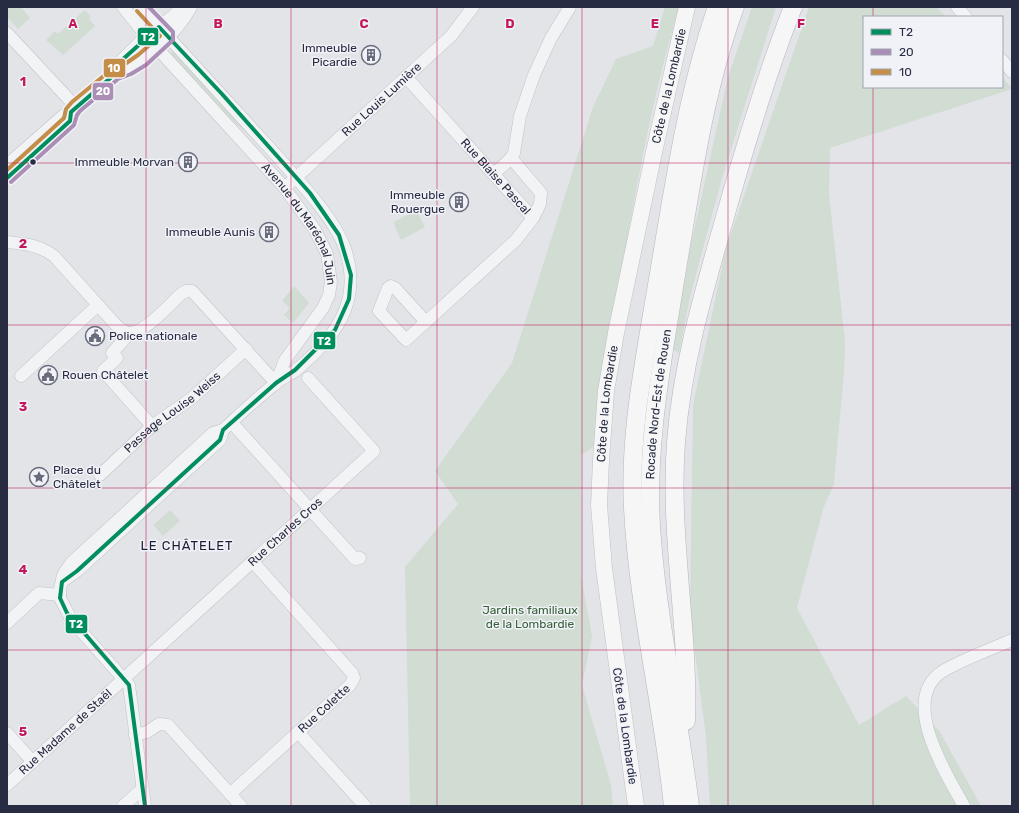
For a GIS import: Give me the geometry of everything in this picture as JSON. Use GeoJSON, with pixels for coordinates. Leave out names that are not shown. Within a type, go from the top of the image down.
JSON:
{"type":"FeatureCollection","features":[{"type":"Feature","properties":{"kind":"highway","name":"Rocade Nord-Est de Rouen"},"geometry":{"type":"LineString","coordinates":[[673,806],[636,558],[633,506],[633,463],[640,394],[679,153],[689,104],[717,7]]}},
{"type":"Feature","properties":{"kind":"highway","name":"Rocade Nord-Est de Rouen"},"geometry":{"type":"LineString","coordinates":[[690,806],[685,763],[663,626],[652,540],[651,459],[661,370],[702,126],[717,65],[735,7]]}},
{"type":"Feature","properties":{"kind":"highway"},"geometry":{"type":"LineString","coordinates":[[685,763],[687,689],[674,500],[676,442],[684,375],[698,311],[748,138],[776,49],[793,7]]}},
{"type":"Feature","properties":{"kind":"main road","name":"Côte de la Lombardie"},"geometry":{"type":"LineString","coordinates":[[636,806],[604,568],[599,505],[601,461],[606,391],[616,332],[654,152],[687,7]]}},
{"type":"Feature","properties":{"kind":"street","name":"Avenue du Maréchal Juin"},"geometry":{"type":"LineString","coordinates":[[123,7],[147,37],[284,187],[307,218],[327,254],[331,282],[329,295],[323,308],[285,360],[276,383]]}},
{"type":"Feature","properties":{"kind":"street","name":"Avenue du Maréchal Juin"},"geometry":{"type":"LineString","coordinates":[[141,7],[296,177],[320,207],[344,245],[349,264],[350,290],[346,308],[335,330],[295,370],[276,383]]}},
{"type":"Feature","properties":{"kind":"street"},"geometry":{"type":"LineString","coordinates":[[7,165],[64,114],[74,110],[115,74],[128,69],[156,47],[164,32],[184,7]]}},
{"type":"Feature","properties":{"kind":"street"},"geometry":{"type":"LineString","coordinates":[[115,74],[122,60],[147,37],[164,32],[187,14],[191,7]]}},
{"type":"Feature","properties":{"kind":"street","name":"Rue Louis Lumière"},"geometry":{"type":"LineString","coordinates":[[284,187],[451,36],[473,7]]}},
{"type":"Feature","properties":{"kind":"street"},"geometry":{"type":"LineString","coordinates":[[494,174],[511,158],[514,153],[520,116],[534,75],[551,38],[570,7]]}},
{"type":"Feature","properties":{"kind":"street"},"geometry":{"type":"LineString","coordinates":[[956,7],[965,16]]}},
{"type":"Feature","properties":{"kind":"street"},"geometry":{"type":"LineString","coordinates":[[7,33],[74,110]]}},
{"type":"Feature","properties":{"kind":"street"},"geometry":{"type":"LineString","coordinates":[[1003,61],[1012,72]]}},
{"type":"Feature","properties":{"kind":"street","name":"Rue Blaise Pascal"},"geometry":{"type":"LineString","coordinates":[[406,77],[533,218],[516,240],[426,322]]}},
{"type":"Feature","properties":{"kind":"street"},"geometry":{"type":"LineString","coordinates":[[7,178],[70,121],[74,110]]}},
{"type":"Feature","properties":{"kind":"street"},"geometry":{"type":"LineString","coordinates":[[511,158],[541,193],[540,204],[533,218]]}},
{"type":"Feature","properties":{"kind":"street"},"geometry":{"type":"LineString","coordinates":[[7,242],[31,244],[54,256],[121,330],[130,333]]}},
{"type":"Feature","properties":{"kind":"street"},"geometry":{"type":"LineString","coordinates":[[145,806],[130,691],[124,679],[72,621],[60,596],[63,575],[71,563],[213,434],[228,427],[276,383],[196,294],[190,291],[181,294],[144,328],[130,333],[112,353],[117,358],[103,371],[152,426]]}},
{"type":"Feature","properties":{"kind":"street"},"geometry":{"type":"LineString","coordinates":[[21,376],[98,305]]}},
{"type":"Feature","properties":{"kind":"street","name":"Passage Louise Weiss"},"geometry":{"type":"LineString","coordinates":[[100,475],[152,426],[192,398],[246,349]]}},
{"type":"Feature","properties":{"kind":"street","name":"Rue Charles Cros"},"geometry":{"type":"LineString","coordinates":[[124,679],[374,451],[308,378]]}},
{"type":"Feature","properties":{"kind":"street"},"geometry":{"type":"LineString","coordinates":[[228,427],[310,510],[355,559],[360,558]]}},
{"type":"Feature","properties":{"kind":"street","name":"Rue Colette"},"geometry":{"type":"LineString","coordinates":[[230,794],[354,682],[354,676],[252,562]]}},
{"type":"Feature","properties":{"kind":"street"},"geometry":{"type":"LineString","coordinates":[[7,623],[39,593],[60,596]]}},
{"type":"Feature","properties":{"kind":"street"},"geometry":{"type":"LineString","coordinates":[[964,806],[933,748],[927,730],[924,704],[930,685],[942,672],[1012,640]]}},
{"type":"Feature","properties":{"kind":"street","name":"Rue Madame de Staël"},"geometry":{"type":"LineString","coordinates":[[7,785],[124,679]]}},
{"type":"Feature","properties":{"kind":"street"},"geometry":{"type":"LineString","coordinates":[[135,735],[147,732],[159,724],[168,725],[241,806]]}},
{"type":"Feature","properties":{"kind":"street"},"geometry":{"type":"LineString","coordinates":[[298,732],[365,806]]}},
{"type":"Feature","properties":{"kind":"street"},"geometry":{"type":"LineString","coordinates":[[7,733],[33,762]]}},
{"type":"Feature","properties":{"kind":"street"},"geometry":{"type":"LineString","coordinates":[[123,806],[142,789]]}},
{"type":"Feature","properties":{"kind":"green space"},"geometry":{"type":"Polygon","coordinates":[[[7,7],[21,7],[30,18],[18,29],[7,17],[7,7]]]}},
{"type":"Feature","properties":{"kind":"green space","name":"Jardins familiaux de la Lombardie"},"geometry":{"type":"Polygon","coordinates":[[[665,7],[679,7],[651,115],[640,169],[621,279],[596,445],[581,455],[581,576],[592,636],[582,685],[611,785],[613,806],[410,806],[405,567],[458,504],[435,471],[512,363],[593,107],[616,59],[653,46],[665,7]]]}},
{"type":"Feature","properties":{"kind":"green space"},"geometry":{"type":"Polygon","coordinates":[[[752,7],[776,7],[722,178],[690,297],[679,353],[673,349],[690,249],[728,77],[752,7]]]}},
{"type":"Feature","properties":{"kind":"green space"},"geometry":{"type":"Polygon","coordinates":[[[809,7],[936,7],[945,16],[863,16],[863,88],[1003,88],[1003,78],[1012,88],[830,148],[829,193],[845,342],[844,371],[834,484],[823,509],[797,608],[859,725],[906,696],[940,732],[981,806],[710,806],[706,737],[690,614],[693,405],[726,248],[809,7]]]}},
{"type":"Feature","properties":{"kind":"green space"},"geometry":{"type":"Polygon","coordinates":[[[85,10],[91,17],[89,19],[95,26],[63,55],[46,40],[55,31],[58,34],[85,10]]]}},
{"type":"Feature","properties":{"kind":"green space"},"geometry":{"type":"Polygon","coordinates":[[[175,49],[251,137],[223,112],[170,54],[175,49]]]}},
{"type":"Feature","properties":{"kind":"green space"},"geometry":{"type":"Polygon","coordinates":[[[416,210],[425,227],[401,240],[394,222],[416,210]]]}},
{"type":"Feature","properties":{"kind":"green space"},"geometry":{"type":"Polygon","coordinates":[[[294,286],[309,303],[293,323],[284,315],[290,308],[282,301],[294,286]]]}},
{"type":"Feature","properties":{"kind":"green space"},"geometry":{"type":"Polygon","coordinates":[[[170,510],[180,521],[163,536],[153,525],[170,510]]]}},
{"type":"Feature","properties":{"kind":"transit line","name":"20"},"geometry":{"type":"LineString","coordinates":[[11,182],[74,125],[80,111],[118,79],[131,74],[146,65],[173,40],[173,32],[149,7]]}},
{"type":"Feature","properties":{"kind":"transit line","name":"10"},"geometry":{"type":"LineString","coordinates":[[7,170],[64,118],[66,109],[72,102],[112,69],[125,64],[160,36],[137,11]]}},
{"type":"Feature","properties":{"kind":"transit line","name":"T2"},"geometry":{"type":"LineString","coordinates":[[7,178],[70,121],[71,112],[115,74],[122,60],[159,27],[222,94],[310,193],[339,235],[351,275],[349,299],[335,330],[295,370],[276,383],[223,430],[220,440],[77,571],[62,582],[60,598],[67,613],[129,685],[145,806]]}},
{"type":"Feature","properties":{"kind":"place","name":"Immeuble Picardie"},"geometry":{"type":"Point","coordinates":[371,55]}},
{"type":"Feature","properties":{"kind":"place","name":"Immeuble Morvan"},"geometry":{"type":"Point","coordinates":[188,162]}},
{"type":"Feature","properties":{"kind":"place","name":"Immeuble Rouergue"},"geometry":{"type":"Point","coordinates":[459,202]}},
{"type":"Feature","properties":{"kind":"place","name":"Immeuble Aunis"},"geometry":{"type":"Point","coordinates":[269,232]}},
{"type":"Feature","properties":{"kind":"place","name":"Police nationale"},"geometry":{"type":"Point","coordinates":[95,336]}},
{"type":"Feature","properties":{"kind":"place","name":"Rouen Châtelet"},"geometry":{"type":"Point","coordinates":[48,375]}},
{"type":"Feature","properties":{"kind":"place","name":"Place du Châtelet"},"geometry":{"type":"Point","coordinates":[39,477]}},
{"type":"Feature","properties":{"kind":"district","name":"LE CHÂTELET"},"geometry":{"type":"Point","coordinates":[187,545]}}]}
